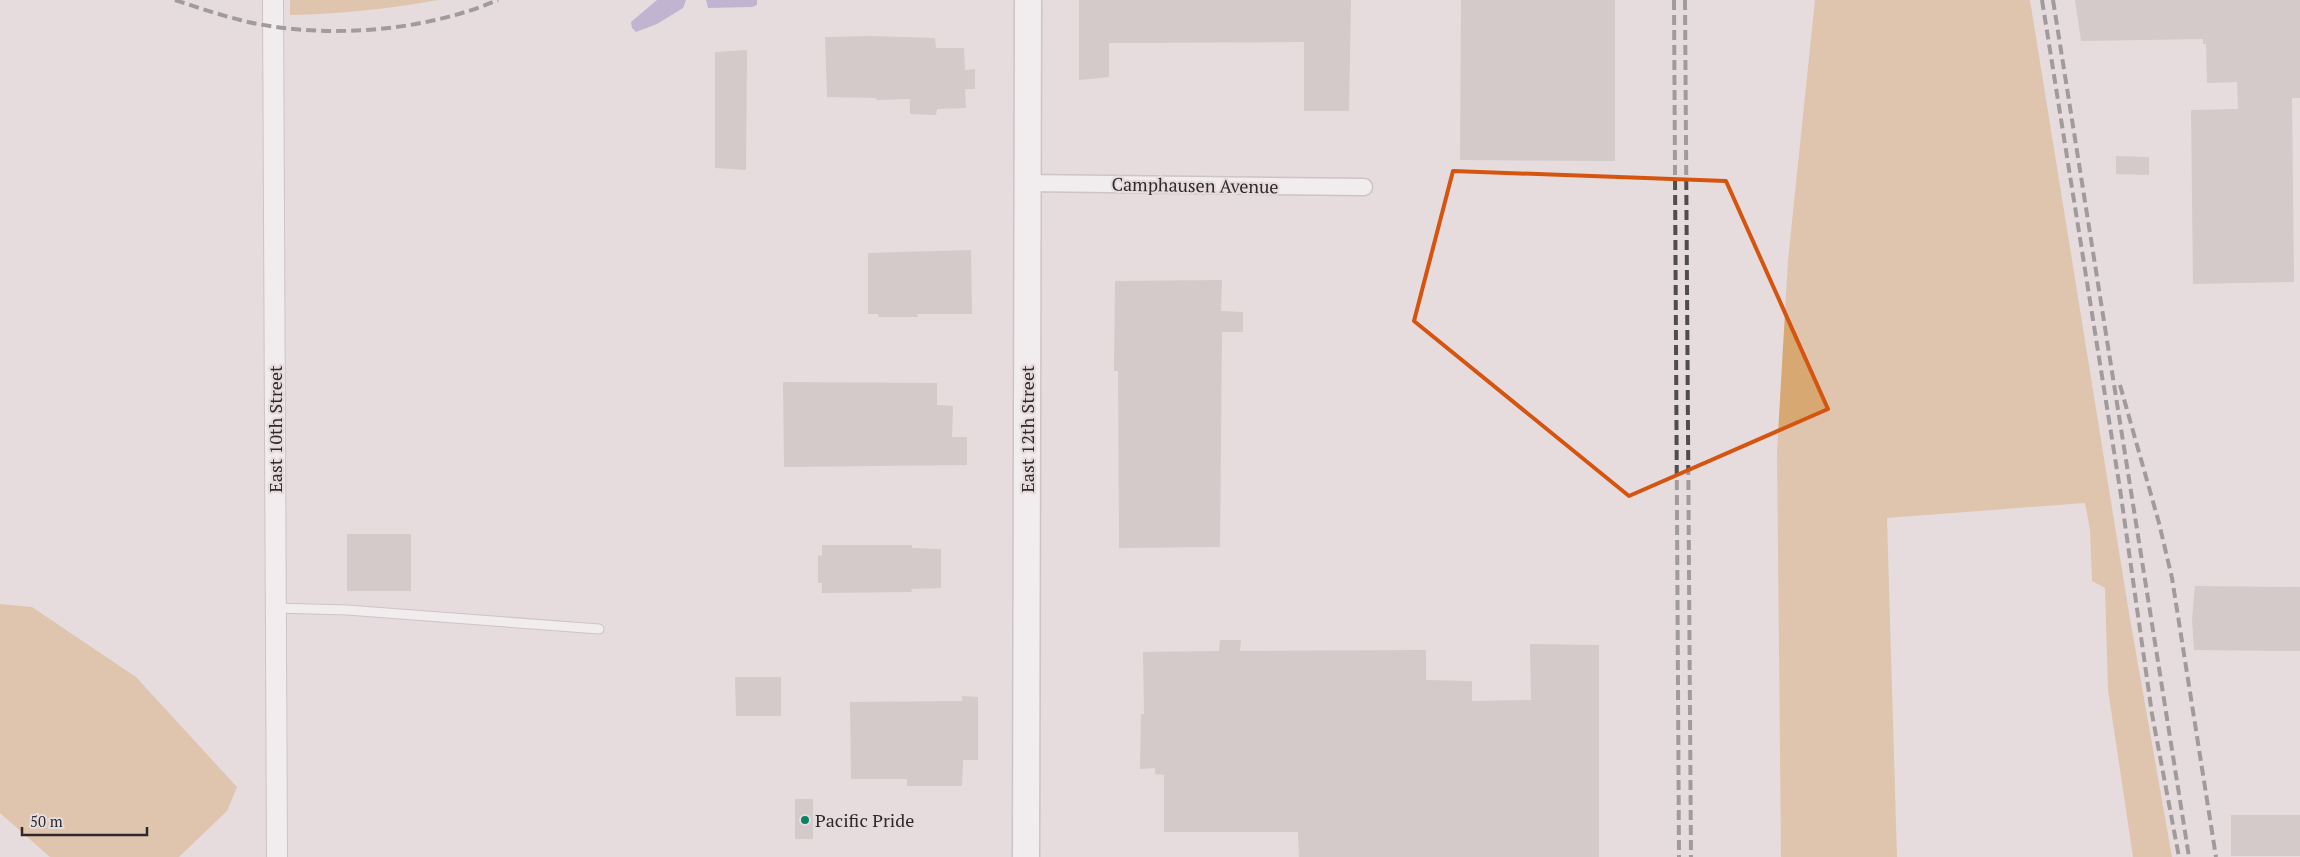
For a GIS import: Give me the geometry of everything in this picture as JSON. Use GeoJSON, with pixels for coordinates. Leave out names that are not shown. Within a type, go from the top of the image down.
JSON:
{"type":"FeatureCollection","features":[{"type":"Feature","properties":{"kind":"main road","name":"East 12th Street"},"geometry":{"type":"LineString","coordinates":[[1026,857],[1028,0]]}},
{"type":"Feature","properties":{"kind":"street","name":"East 10th Street"},"geometry":{"type":"LineString","coordinates":[[273,0],[277,857]]}},
{"type":"Feature","properties":{"kind":"street","name":"Camphausen Avenue"},"geometry":{"type":"LineString","coordinates":[[1027,183],[1364,187]]}},
{"type":"Feature","properties":{"kind":"lane"},"geometry":{"type":"LineString","coordinates":[[276,608],[348,610],[599,629]]}},
{"type":"Feature","properties":{"kind":"highlighted area"},"geometry":{"type":"Polygon","coordinates":[[[1453,171],[1726,181],[1828,409],[1629,496],[1414,321],[1453,171]]]}},
{"type":"Feature","properties":{"kind":"shaded area"},"geometry":{"type":"Polygon","coordinates":[[[290,0],[438,0],[327,14],[290,15],[290,0]]]}},
{"type":"Feature","properties":{"kind":"shaded area"},"geometry":{"type":"Polygon","coordinates":[[[657,0],[686,0],[683,8],[657,24],[636,32],[632,28],[631,22],[657,0]]]}},
{"type":"Feature","properties":{"kind":"shaded area"},"geometry":{"type":"Polygon","coordinates":[[[706,0],[757,0],[757,5],[752,7],[708,8],[706,0]]]}},
{"type":"Feature","properties":{"kind":"shaded area"},"geometry":{"type":"Polygon","coordinates":[[[1815,0],[2030,0],[2129,613],[2172,857],[2133,857],[2108,690],[2105,588],[2092,581],[2090,530],[2085,503],[1887,518],[1897,857],[1781,857],[1777,451],[1788,260],[1815,0]]]}},
{"type":"Feature","properties":{"kind":"shaded area"},"geometry":{"type":"Polygon","coordinates":[[[0,604],[32,607],[136,677],[237,787],[227,811],[179,857],[50,857],[0,813],[0,604]]]}},
{"type":"Feature","properties":{"kind":"building"},"geometry":{"type":"Polygon","coordinates":[[[1079,0],[1351,0],[1349,111],[1304,111],[1304,42],[1109,43],[1109,77],[1079,80],[1079,0]]]}},
{"type":"Feature","properties":{"kind":"building"},"geometry":{"type":"Polygon","coordinates":[[[1461,0],[1615,0],[1615,161],[1460,160],[1461,0]]]}},
{"type":"Feature","properties":{"kind":"building"},"geometry":{"type":"Polygon","coordinates":[[[2075,0],[2300,0],[2300,98],[2292,98],[2294,282],[2193,284],[2191,110],[2238,109],[2237,82],[2207,83],[2206,44],[2203,44],[2203,39],[2081,41],[2075,0]]]}},
{"type":"Feature","properties":{"kind":"building"},"geometry":{"type":"Polygon","coordinates":[[[825,37],[935,38],[936,48],[964,48],[965,70],[975,69],[975,89],[965,89],[966,108],[937,109],[936,115],[910,114],[910,99],[876,100],[877,98],[827,97],[825,37]]]}},
{"type":"Feature","properties":{"kind":"building"},"geometry":{"type":"Polygon","coordinates":[[[747,50],[746,170],[715,168],[715,52],[747,50]]]}},
{"type":"Feature","properties":{"kind":"building"},"geometry":{"type":"Polygon","coordinates":[[[2116,156],[2149,157],[2149,175],[2116,174],[2116,156]]]}},
{"type":"Feature","properties":{"kind":"building"},"geometry":{"type":"Polygon","coordinates":[[[971,250],[972,314],[917,314],[918,317],[879,317],[878,314],[868,314],[868,253],[971,250]]]}},
{"type":"Feature","properties":{"kind":"building"},"geometry":{"type":"Polygon","coordinates":[[[1222,280],[1221,311],[1243,312],[1243,332],[1222,332],[1220,547],[1119,548],[1118,371],[1114,371],[1115,281],[1222,280]]]}},
{"type":"Feature","properties":{"kind":"building"},"geometry":{"type":"Polygon","coordinates":[[[783,382],[937,383],[937,405],[953,406],[952,437],[967,437],[967,465],[784,467],[783,382]]]}},
{"type":"Feature","properties":{"kind":"building"},"geometry":{"type":"Polygon","coordinates":[[[347,534],[411,534],[411,591],[347,591],[347,534]]]}},
{"type":"Feature","properties":{"kind":"building"},"geometry":{"type":"Polygon","coordinates":[[[822,545],[912,545],[912,548],[941,549],[941,588],[911,589],[912,592],[822,593],[822,583],[818,583],[818,555],[822,556],[822,545]]]}},
{"type":"Feature","properties":{"kind":"building"},"geometry":{"type":"Polygon","coordinates":[[[2195,586],[2300,587],[2300,651],[2194,650],[2192,619],[2195,586]]]}},
{"type":"Feature","properties":{"kind":"building"},"geometry":{"type":"Polygon","coordinates":[[[1220,640],[1241,640],[1240,651],[1426,650],[1426,680],[1472,681],[1472,701],[1531,700],[1530,644],[1599,645],[1599,857],[1299,857],[1298,832],[1164,832],[1164,775],[1155,774],[1155,768],[1140,769],[1141,714],[1144,714],[1143,652],[1219,651],[1220,640]]]}},
{"type":"Feature","properties":{"kind":"building"},"geometry":{"type":"Polygon","coordinates":[[[735,677],[781,677],[781,716],[736,716],[735,677]]]}},
{"type":"Feature","properties":{"kind":"building"},"geometry":{"type":"Polygon","coordinates":[[[962,696],[978,697],[978,760],[963,760],[962,786],[907,786],[907,779],[851,779],[850,702],[962,701],[962,696]]]}},
{"type":"Feature","properties":{"kind":"building"},"geometry":{"type":"Polygon","coordinates":[[[795,799],[813,799],[813,839],[795,839],[795,799]]]}},
{"type":"Feature","properties":{"kind":"building"},"geometry":{"type":"Polygon","coordinates":[[[2231,815],[2300,815],[2300,856],[2231,856],[2231,815]]]}},
{"type":"Feature","properties":{"kind":"railway"},"geometry":{"type":"LineString","coordinates":[[175,0],[248,22],[278,27],[342,31],[407,26],[469,11],[498,0]]}},
{"type":"Feature","properties":{"kind":"railway"},"geometry":{"type":"LineString","coordinates":[[1674,0],[1679,857]]}},
{"type":"Feature","properties":{"kind":"railway"},"geometry":{"type":"LineString","coordinates":[[1685,0],[1691,857]]}},
{"type":"Feature","properties":{"kind":"railway"},"geometry":{"type":"LineString","coordinates":[[2042,0],[2120,489],[2152,714],[2179,857]]}},
{"type":"Feature","properties":{"kind":"railway"},"geometry":{"type":"LineString","coordinates":[[2053,0],[2189,857]]}},
{"type":"Feature","properties":{"kind":"railway"},"geometry":{"type":"LineString","coordinates":[[2120,385],[2159,523],[2172,578],[2216,857]]}},
{"type":"Feature","properties":{"kind":"place","name":"Pacific Pride"},"geometry":{"type":"Point","coordinates":[805,820]}}]}
